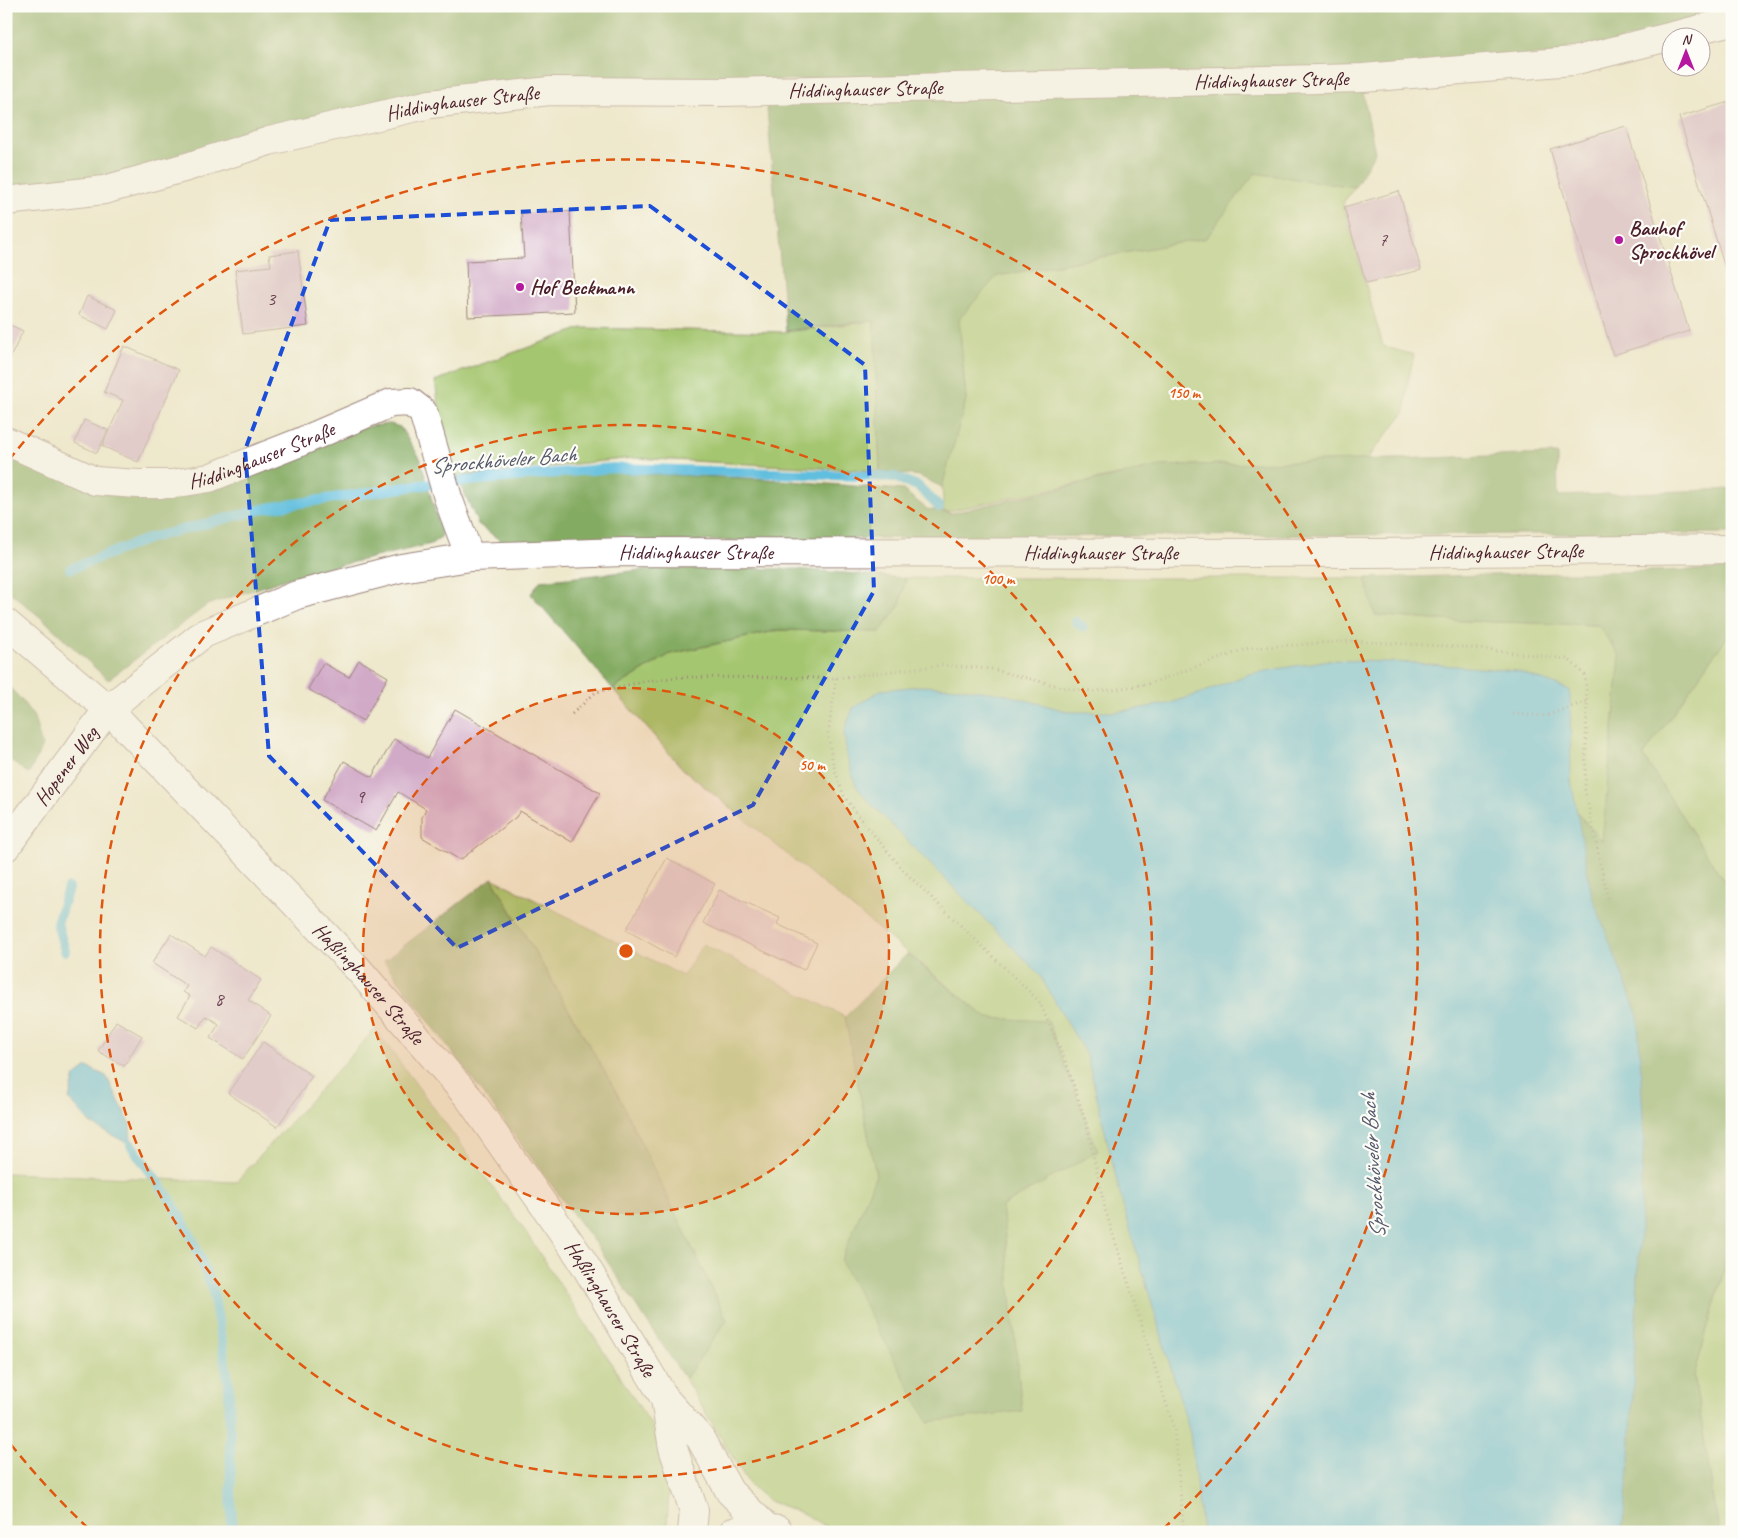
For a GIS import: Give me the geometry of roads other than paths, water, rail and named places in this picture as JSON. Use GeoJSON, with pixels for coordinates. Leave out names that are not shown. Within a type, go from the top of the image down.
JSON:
{"type":"FeatureCollection","features":[{"type":"Feature","properties":{"kind":"street","name":"Hiddinghauser Straße"},"geometry":{"type":"LineString","coordinates":[[6,201],[104,190],[187,168],[269,141],[430,104],[550,91],[724,92],[1363,78],[1573,61],[1732,21]]}},
{"type":"Feature","properties":{"kind":"street","name":"Hiddinghauser Straße"},"geometry":{"type":"LineString","coordinates":[[6,441],[95,481],[172,484],[209,478],[298,443],[391,403],[410,402],[423,412],[448,498],[470,557]]}},
{"type":"Feature","properties":{"kind":"street","name":"Hiddinghauser Straße"},"geometry":{"type":"LineString","coordinates":[[108,709],[203,634],[297,595],[401,568],[470,557],[624,552],[1371,553],[1732,549]]}},
{"type":"Feature","properties":{"kind":"street","name":"Haßlinghauser Straße"},"geometry":{"type":"LineString","coordinates":[[6,623],[108,709],[359,970],[469,1098],[580,1257],[665,1399],[700,1438],[730,1492],[776,1530]]}},
{"type":"Feature","properties":{"kind":"street","name":"Hopener Weg"},"geometry":{"type":"LineString","coordinates":[[6,847],[108,709]]}},
{"type":"Feature","properties":{"kind":"street","name":"Haßlinghauser Straße"},"geometry":{"type":"LineString","coordinates":[[665,1399],[673,1448],[694,1511],[692,1532]]}},
{"type":"Feature","properties":{"kind":"street"},"geometry":{"type":"LineString","coordinates":[[733,1532],[744,1529],[776,1530]]}},
{"type":"Feature","properties":{"kind":"water"},"geometry":{"type":"Polygon","coordinates":[[[1329,660],[1417,663],[1517,671],[1570,690],[1571,780],[1592,896],[1638,1016],[1644,1136],[1630,1460],[1622,1532],[1202,1532],[1190,1433],[1122,1202],[1087,1056],[1039,974],[874,807],[856,786],[847,757],[844,732],[853,708],[881,690],[920,686],[961,688],[1004,694],[1070,712],[1115,712],[1167,704],[1196,695],[1249,674],[1329,660]]]}},
{"type":"Feature","properties":{"kind":"water"},"geometry":{"type":"Polygon","coordinates":[[[87,1067],[106,1076],[130,1123],[131,1145],[91,1124],[69,1099],[75,1076],[87,1067]]]}},
{"type":"Feature","properties":{"kind":"waterway","name":"Sprockhöveler Bach"},"geometry":{"type":"LineString","coordinates":[[70,569],[150,538],[267,508],[421,485],[614,468],[894,477],[918,486],[939,507]]}},
{"type":"Feature","properties":{"kind":"waterway","name":"Sprockhöveler Bach"},"geometry":{"type":"LineString","coordinates":[[1076,622],[1083,627]]}},
{"type":"Feature","properties":{"kind":"waterway"},"geometry":{"type":"LineString","coordinates":[[65,951],[57,923],[68,888]]}},
{"type":"Feature","properties":{"kind":"waterway"},"geometry":{"type":"LineString","coordinates":[[131,1145],[170,1199],[193,1240],[213,1291],[229,1385],[232,1532]]}},
{"type":"Feature","properties":{"kind":"place","name":"Bauhof Sprockhövel"},"geometry":{"type":"Point","coordinates":[1619,240]}},
{"type":"Feature","properties":{"kind":"place","name":"Hof Beckmann"},"geometry":{"type":"Point","coordinates":[520,287]}}]}
